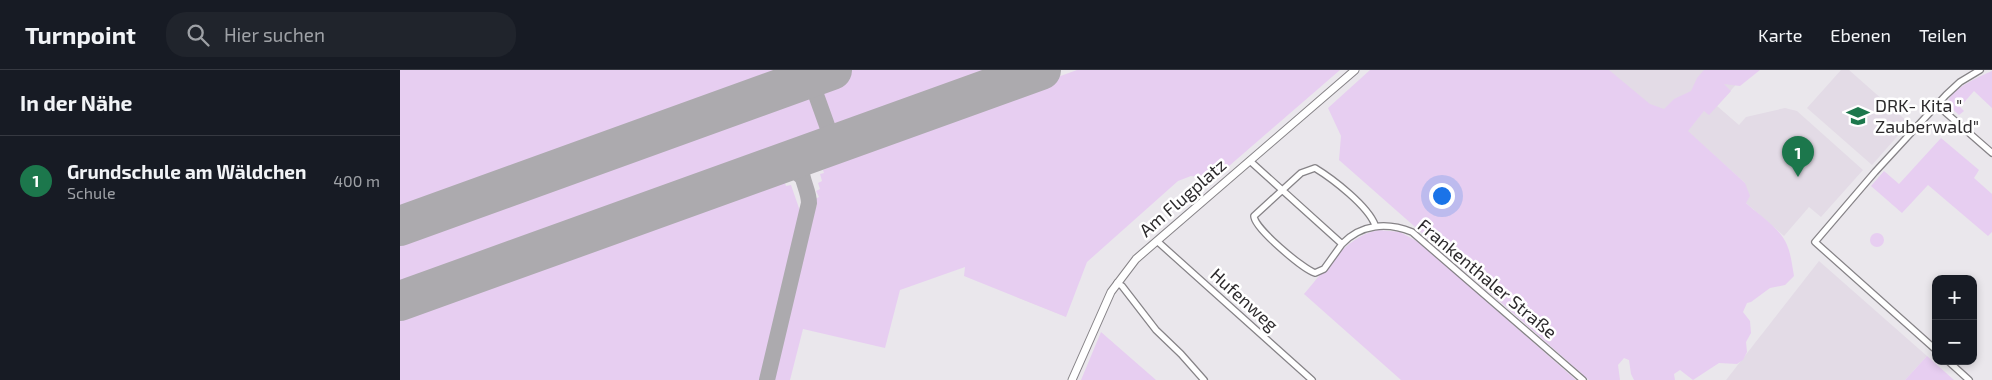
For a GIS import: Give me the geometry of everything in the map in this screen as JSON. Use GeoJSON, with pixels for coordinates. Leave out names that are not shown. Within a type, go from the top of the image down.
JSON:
{"type":"FeatureCollection","features":[{"type":"Feature","properties":{"kind":"street","name":"Am Flugplatz"},"geometry":{"type":"LineString","coordinates":[[1072,380],[1102,308],[1117,283],[1136,259],[1355,70]]}},
{"type":"Feature","properties":{"kind":"street"},"geometry":{"type":"LineString","coordinates":[[1932,346],[1815,242],[1937,105],[1960,82],[1980,70]]}},
{"type":"Feature","properties":{"kind":"street"},"geometry":{"type":"LineString","coordinates":[[1937,105],[1992,153]]}},
{"type":"Feature","properties":{"kind":"street"},"geometry":{"type":"LineString","coordinates":[[1250,161],[1342,244]]}},
{"type":"Feature","properties":{"kind":"street"},"geometry":{"type":"LineString","coordinates":[[1315,168],[1325,174],[1363,208],[1372,217],[1375,225],[1357,232],[1342,244],[1324,270],[1315,273],[1306,269],[1257,225],[1254,216],[1282,190],[1301,173],[1315,168]]}},
{"type":"Feature","properties":{"kind":"street","name":"Frankenthaler Straße"},"geometry":{"type":"LineString","coordinates":[[1375,225],[1390,225],[1402,228],[1421,238],[1583,380]]}},
{"type":"Feature","properties":{"kind":"street","name":"Hufenweg"},"geometry":{"type":"LineString","coordinates":[[1157,241],[1312,380]]}},
{"type":"Feature","properties":{"kind":"street"},"geometry":{"type":"LineString","coordinates":[[1117,283],[1122,286],[1156,330],[1204,380]]}},
{"type":"Feature","properties":{"kind":"street"},"geometry":{"type":"LineString","coordinates":[[1952,365],[1969,380]]}},
{"type":"Feature","properties":{"kind":"shaded area"},"geometry":{"type":"Polygon","coordinates":[[[400,70],[1004,70],[400,288],[400,70]]]}},
{"type":"Feature","properties":{"kind":"shaded area"},"geometry":{"type":"Polygon","coordinates":[[[1077,70],[1340,70],[1214,179],[1191,176],[1178,181],[1087,262],[1066,317],[964,276],[965,267],[900,290],[885,348],[803,329],[790,380],[772,380],[812,208],[815,209],[817,205],[815,199],[819,197],[816,191],[820,189],[818,183],[822,181],[820,174],[824,173],[823,170],[827,168],[826,165],[830,163],[829,160],[1077,70]]]}},
{"type":"Feature","properties":{"kind":"shaded area"},"geometry":{"type":"Polygon","coordinates":[[[1370,70],[1609,70],[1650,104],[1664,109],[1674,99],[1691,91],[1697,78],[1704,70],[1760,70],[1740,86],[1724,84],[1731,91],[1709,115],[1704,111],[1688,131],[1745,183],[1750,196],[1746,203],[1780,233],[1787,245],[1790,256],[1794,276],[1785,285],[1770,288],[1747,303],[1743,312],[1750,321],[1751,333],[1746,342],[1747,352],[1743,360],[1737,364],[1719,363],[1693,380],[1680,370],[1674,374],[1675,380],[1634,380],[1629,360],[1624,358],[1618,365],[1620,380],[1589,380],[1339,160],[1341,136],[1328,108],[1370,70]]]}},
{"type":"Feature","properties":{"kind":"shaded area"},"geometry":{"type":"Polygon","coordinates":[[[1602,70],[1749,70],[1717,106],[1739,125],[1746,117],[1785,108],[1797,111],[1863,170],[1821,217],[1809,207],[1784,236],[1745,202],[1745,183],[1687,131],[1704,111],[1677,137],[1602,70]]]}},
{"type":"Feature","properties":{"kind":"shaded area","name":"DRK- Kita \" Zauberwald\""},"geometry":{"type":"Polygon","coordinates":[[[1841,70],[1849,70],[1909,123],[1872,165],[1807,108],[1841,70]]]}},
{"type":"Feature","properties":{"kind":"shaded area"},"geometry":{"type":"Polygon","coordinates":[[[1992,71],[1992,108],[1974,91],[1960,107],[1964,111],[1959,115],[1948,105],[1952,94],[1958,89],[1992,71]]]}},
{"type":"Feature","properties":{"kind":"shaded area"},"geometry":{"type":"Polygon","coordinates":[[[1941,138],[1979,170],[1974,178],[1992,194],[1992,232],[1988,236],[1928,185],[1902,213],[1871,186],[1884,171],[1899,184],[1941,138]]]}},
{"type":"Feature","properties":{"kind":"shaded area"},"geometry":{"type":"Polygon","coordinates":[[[778,178],[780,181],[784,180],[786,186],[791,185],[800,211],[802,211],[762,380],[400,380],[400,314],[778,178]]]}},
{"type":"Feature","properties":{"kind":"shaded area"},"geometry":{"type":"Polygon","coordinates":[[[1378,230],[1400,232],[1420,243],[1576,380],[1401,380],[1304,294],[1346,247],[1366,234],[1378,230]]]}},
{"type":"Feature","properties":{"kind":"shaded area"},"geometry":{"type":"Polygon","coordinates":[[[1874,233],[1880,233],[1884,240],[1880,247],[1874,247],[1870,243],[1870,237],[1874,233]]]}},
{"type":"Feature","properties":{"kind":"shaded area"},"geometry":{"type":"Polygon","coordinates":[[[1819,261],[1927,356],[1905,380],[1726,380],[1819,261]]]}},
{"type":"Feature","properties":{"kind":"shaded area"},"geometry":{"type":"Polygon","coordinates":[[[1101,332],[1156,380],[1081,380],[1101,332]]]}},
{"type":"Feature","properties":{"kind":"shaded area"},"geometry":{"type":"Polygon","coordinates":[[[1927,356],[1932,360],[1932,365],[1937,365],[1954,380],[1905,380],[1927,356]]]}},
{"type":"Feature","properties":{"kind":"taxiway"},"geometry":{"type":"LineString","coordinates":[[810,78],[834,145]]}},
{"type":"Feature","properties":{"kind":"taxiway"},"geometry":{"type":"LineString","coordinates":[[767,380],[809,203],[801,169],[807,157],[814,152]]}},
{"type":"Feature","properties":{"kind":"taxiway"},"geometry":{"type":"LineString","coordinates":[[776,165],[791,167],[802,177]]}},
{"type":"Feature","properties":{"kind":"runway"},"geometry":{"type":"LineString","coordinates":[[400,226],[832,70]]}},
{"type":"Feature","properties":{"kind":"runway"},"geometry":{"type":"LineString","coordinates":[[400,301],[1041,70]]}},
{"type":"Feature","properties":{"kind":"place","name":"DRK- Kita \" Zauberwald\""},"geometry":{"type":"Point","coordinates":[1858,116]}},
{"type":"Feature","properties":{"kind":"place","name":"Grundschule am Wäldchen"},"geometry":{"type":"Point","coordinates":[1798,177]}}]}
